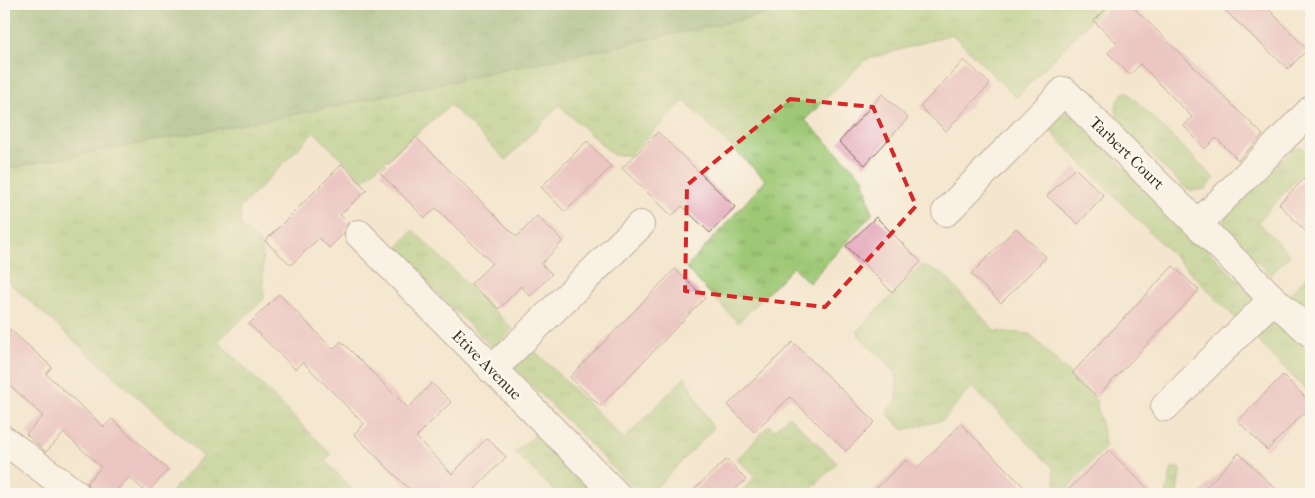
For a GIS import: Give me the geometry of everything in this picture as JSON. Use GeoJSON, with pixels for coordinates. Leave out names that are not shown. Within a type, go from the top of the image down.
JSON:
{"type":"FeatureCollection","features":[{"type":"Feature","properties":{"kind":"street","name":"Tarbert Court"},"geometry":{"type":"LineString","coordinates":[[946,212],[1064,91],[1273,299],[1311,333]]}},
{"type":"Feature","properties":{"kind":"street"},"geometry":{"type":"LineString","coordinates":[[1199,224],[1311,110]]}},
{"type":"Feature","properties":{"kind":"street"},"geometry":{"type":"LineString","coordinates":[[492,370],[640,225]]}},
{"type":"Feature","properties":{"kind":"street","name":"Etive Avenue"},"geometry":{"type":"LineString","coordinates":[[359,234],[616,494]]}},
{"type":"Feature","properties":{"kind":"street"},"geometry":{"type":"LineString","coordinates":[[1165,407],[1273,299]]}},
{"type":"Feature","properties":{"kind":"street"},"geometry":{"type":"LineString","coordinates":[[4,440],[76,494]]}},
{"type":"Feature","properties":{"kind":"highlighted area"},"geometry":{"type":"Polygon","coordinates":[[[790,99],[873,107],[916,206],[825,307],[685,291],[687,185],[790,99]]]}},
{"type":"Feature","properties":{"kind":"green space"},"geometry":{"type":"Polygon","coordinates":[[[4,4],[814,4],[297,114],[4,169],[4,4]]]}},
{"type":"Feature","properties":{"kind":"green space"},"geometry":{"type":"Polygon","coordinates":[[[815,4],[1106,4],[1016,98],[952,34],[865,60],[805,120],[863,178],[872,214],[809,283],[793,267],[738,323],[686,268],[766,180],[684,101],[630,155],[613,155],[559,105],[506,160],[450,105],[363,180],[314,132],[240,208],[241,226],[262,245],[264,299],[218,341],[331,454],[325,461],[357,494],[169,494],[203,456],[4,278],[4,168],[297,114],[815,4]]]}},
{"type":"Feature","properties":{"kind":"green space"},"geometry":{"type":"Polygon","coordinates":[[[1126,91],[1215,179],[1205,189],[1192,191],[1183,186],[1118,123],[1116,106],[1118,99],[1126,91]]]}},
{"type":"Feature","properties":{"kind":"green space"},"geometry":{"type":"Polygon","coordinates":[[[1067,111],[1258,300],[1238,321],[1047,128],[1067,111]]]}},
{"type":"Feature","properties":{"kind":"green space"},"geometry":{"type":"Polygon","coordinates":[[[1303,147],[1311,156],[1311,163],[1258,222],[1290,255],[1271,275],[1226,232],[1224,224],[1227,215],[1293,149],[1303,147]]]}},
{"type":"Feature","properties":{"kind":"green space"},"geometry":{"type":"Polygon","coordinates":[[[413,230],[513,329],[493,348],[400,256],[399,246],[413,230]]]}},
{"type":"Feature","properties":{"kind":"green space"},"geometry":{"type":"Polygon","coordinates":[[[921,265],[943,274],[995,331],[1030,334],[1096,400],[1106,447],[1062,494],[1049,494],[1056,486],[1053,468],[972,387],[943,420],[903,430],[886,412],[897,401],[896,373],[859,336],[858,330],[921,265]]]}},
{"type":"Feature","properties":{"kind":"green space"},"geometry":{"type":"Polygon","coordinates":[[[1309,274],[1311,276],[1311,314],[1289,295],[1309,274]]]}},
{"type":"Feature","properties":{"kind":"green space"},"geometry":{"type":"Polygon","coordinates":[[[1272,315],[1311,355],[1311,395],[1252,335],[1272,315]]]}},
{"type":"Feature","properties":{"kind":"green space"},"geometry":{"type":"Polygon","coordinates":[[[532,348],[624,439],[685,377],[713,429],[650,494],[639,494],[513,366],[532,348]]]}},
{"type":"Feature","properties":{"kind":"green space"},"geometry":{"type":"Polygon","coordinates":[[[789,416],[837,463],[807,494],[800,494],[792,485],[783,494],[739,494],[755,477],[737,459],[769,425],[774,430],[789,416]]]}},
{"type":"Feature","properties":{"kind":"green space"},"geometry":{"type":"Polygon","coordinates":[[[537,433],[599,494],[557,494],[515,452],[537,433]]]}},
{"type":"Feature","properties":{"kind":"green space"},"geometry":{"type":"Polygon","coordinates":[[[1172,467],[1181,469],[1177,492],[1180,494],[1166,494],[1172,467]]]}},
{"type":"Feature","properties":{"kind":"building"},"geometry":{"type":"Polygon","coordinates":[[[1111,4],[1130,4],[1263,135],[1238,160],[1216,138],[1205,149],[1184,126],[1192,117],[1140,64],[1130,75],[1108,53],[1117,43],[1094,21],[1111,4]]]}},
{"type":"Feature","properties":{"kind":"building"},"geometry":{"type":"Polygon","coordinates":[[[1218,4],[1264,4],[1307,50],[1288,69],[1218,4]]]}},
{"type":"Feature","properties":{"kind":"building"},"geometry":{"type":"Polygon","coordinates":[[[964,60],[990,84],[946,131],[920,107],[964,60]]]}},
{"type":"Feature","properties":{"kind":"building"},"geometry":{"type":"Polygon","coordinates":[[[882,94],[908,118],[865,165],[839,142],[882,94]]]}},
{"type":"Feature","properties":{"kind":"building"},"geometry":{"type":"Polygon","coordinates":[[[658,132],[735,207],[710,233],[682,206],[672,216],[622,168],[658,132]]]}},
{"type":"Feature","properties":{"kind":"building"},"geometry":{"type":"Polygon","coordinates":[[[416,137],[517,237],[537,216],[563,241],[541,264],[552,274],[530,296],[521,286],[499,309],[471,284],[492,263],[436,208],[425,218],[380,173],[416,137]]]}},
{"type":"Feature","properties":{"kind":"building"},"geometry":{"type":"Polygon","coordinates":[[[587,141],[611,167],[565,212],[541,187],[587,141]]]}},
{"type":"Feature","properties":{"kind":"building"},"geometry":{"type":"Polygon","coordinates":[[[342,164],[367,190],[340,215],[348,223],[344,233],[329,248],[319,238],[291,265],[265,241],[342,164]]]}},
{"type":"Feature","properties":{"kind":"building"},"geometry":{"type":"Polygon","coordinates":[[[1075,168],[1104,196],[1078,224],[1047,196],[1075,168]]]}},
{"type":"Feature","properties":{"kind":"building"},"geometry":{"type":"Polygon","coordinates":[[[1311,172],[1311,237],[1279,204],[1311,172]]]}},
{"type":"Feature","properties":{"kind":"building"},"geometry":{"type":"Polygon","coordinates":[[[876,217],[921,262],[892,292],[846,246],[876,217]]]}},
{"type":"Feature","properties":{"kind":"building"},"geometry":{"type":"Polygon","coordinates":[[[1016,228],[1046,257],[1001,303],[971,274],[1016,228]]]}},
{"type":"Feature","properties":{"kind":"building"},"geometry":{"type":"Polygon","coordinates":[[[1173,266],[1199,290],[1097,397],[1072,373],[1173,266]]]}},
{"type":"Feature","properties":{"kind":"building"},"geometry":{"type":"Polygon","coordinates":[[[675,269],[705,298],[600,406],[570,377],[675,269]]]}},
{"type":"Feature","properties":{"kind":"building"},"geometry":{"type":"Polygon","coordinates":[[[279,294],[333,349],[341,341],[408,408],[432,383],[451,402],[416,437],[452,474],[487,438],[506,457],[472,494],[414,494],[354,434],[364,424],[303,362],[295,369],[249,324],[279,294]]]}},
{"type":"Feature","properties":{"kind":"building"},"geometry":{"type":"Polygon","coordinates":[[[4,324],[52,367],[46,374],[104,427],[112,419],[168,470],[147,493],[129,477],[113,494],[91,494],[87,483],[101,467],[64,433],[46,452],[26,434],[43,416],[4,380],[4,324]]]}},
{"type":"Feature","properties":{"kind":"building"},"geometry":{"type":"Polygon","coordinates":[[[793,342],[875,422],[846,451],[790,397],[754,432],[728,405],[793,342]]]}},
{"type":"Feature","properties":{"kind":"building"},"geometry":{"type":"Polygon","coordinates":[[[1283,375],[1311,403],[1311,406],[1267,450],[1238,421],[1283,375]]]}},
{"type":"Feature","properties":{"kind":"building"},"geometry":{"type":"Polygon","coordinates":[[[961,424],[1031,494],[870,494],[906,460],[916,469],[961,424]]]}},
{"type":"Feature","properties":{"kind":"building"},"geometry":{"type":"Polygon","coordinates":[[[1109,450],[1153,494],[1064,494],[1109,450]]]}},
{"type":"Feature","properties":{"kind":"building"},"geometry":{"type":"Polygon","coordinates":[[[1239,453],[1281,494],[1199,494],[1239,453]]]}},
{"type":"Feature","properties":{"kind":"building"},"geometry":{"type":"Polygon","coordinates":[[[727,459],[746,480],[730,494],[689,494],[727,459]]]}}]}
